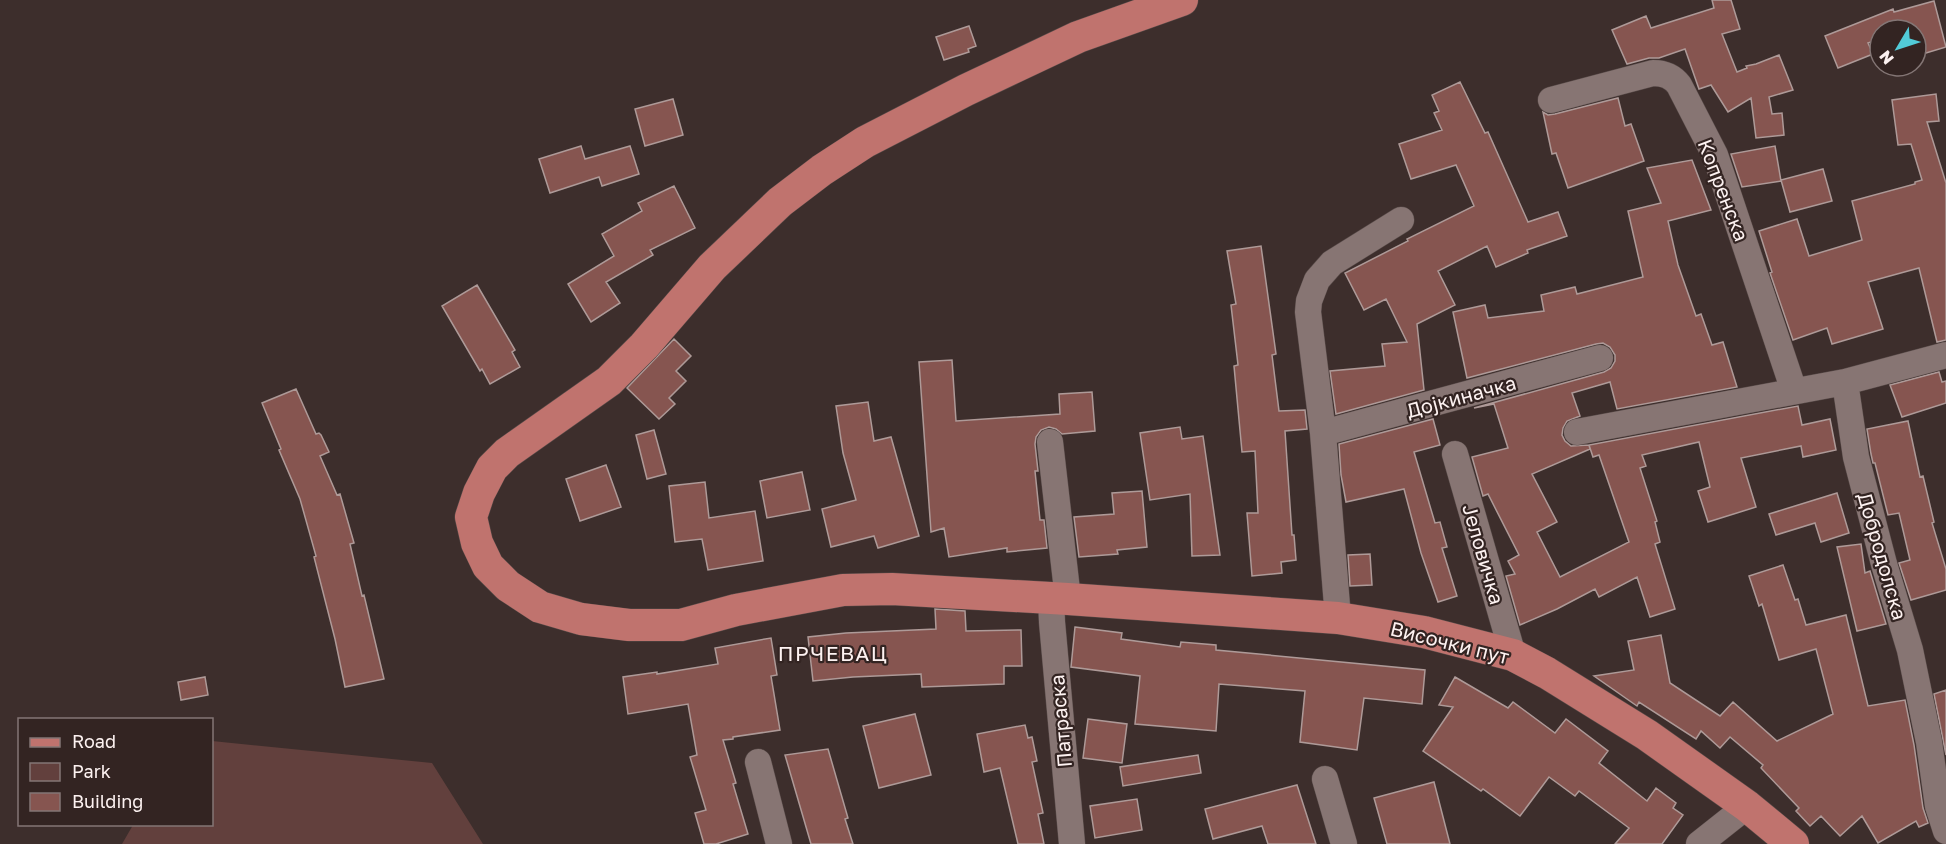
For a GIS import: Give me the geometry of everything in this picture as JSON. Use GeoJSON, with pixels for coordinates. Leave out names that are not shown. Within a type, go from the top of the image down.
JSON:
{"type":"FeatureCollection","features":[{"type":"Feature","properties":{"kind":"main road","name":"Височки пут"},"geometry":{"type":"LineString","coordinates":[[1182,0],[1078,37],[966,90],[865,142],[822,170],[780,202],[712,267],[644,346],[609,381],[507,453],[492,468],[471,518],[477,543],[488,566],[508,586],[540,607],[581,619],[629,626],[681,625],[736,610],[843,590],[913,590],[1338,618],[1424,632],[1513,655],[1556,679],[1647,735],[1747,806],[1793,844]]}},
{"type":"Feature","properties":{"kind":"street","name":"Копренска"},"geometry":{"type":"LineString","coordinates":[[1551,100],[1653,73],[1674,79],[1715,155],[1794,391]]}},
{"type":"Feature","properties":{"kind":"street"},"geometry":{"type":"LineString","coordinates":[[1338,618],[1323,433],[1308,312],[1312,290],[1323,271],[1401,220]]}},
{"type":"Feature","properties":{"kind":"street"},"geometry":{"type":"LineString","coordinates":[[1577,432],[1845,382],[1946,356]]}},
{"type":"Feature","properties":{"kind":"street","name":"Дојкиначка"},"geometry":{"type":"LineString","coordinates":[[1323,433],[1600,358]]}},
{"type":"Feature","properties":{"kind":"street","name":"Добродолска"},"geometry":{"type":"LineString","coordinates":[[1845,382],[1858,465],[1910,650],[1946,831]]}},
{"type":"Feature","properties":{"kind":"street","name":"Патраска"},"geometry":{"type":"LineString","coordinates":[[1050,442],[1060,599],[1054,656],[1072,844]]}},
{"type":"Feature","properties":{"kind":"street","name":"Јеловичка"},"geometry":{"type":"LineString","coordinates":[[1455,454],[1513,655]]}},
{"type":"Feature","properties":{"kind":"street"},"geometry":{"type":"LineString","coordinates":[[758,762],[779,844]]}},
{"type":"Feature","properties":{"kind":"street"},"geometry":{"type":"LineString","coordinates":[[1325,779],[1344,844]]}},
{"type":"Feature","properties":{"kind":"street"},"geometry":{"type":"LineString","coordinates":[[1699,844],[1747,806]]}},
{"type":"Feature","properties":{"kind":"green space"},"geometry":{"type":"Polygon","coordinates":[[[213,741],[432,763],[483,844],[122,844],[132,826],[213,826],[213,741]]]}},
{"type":"Feature","properties":{"kind":"building"},"geometry":{"type":"Polygon","coordinates":[[[1712,0],[1731,0],[1740,29],[1722,34],[1737,72],[1747,68],[1746,66],[1779,55],[1793,90],[1769,97],[1772,114],[1782,113],[1784,135],[1756,138],[1751,98],[1728,112],[1711,85],[1699,89],[1685,49],[1659,58],[1649,58],[1627,64],[1612,30],[1646,16],[1651,28],[1714,8],[1712,0]]]}},
{"type":"Feature","properties":{"kind":"building"},"geometry":{"type":"Polygon","coordinates":[[[1934,1],[1946,47],[1928,52],[1928,18],[1870,18],[1893,9],[1894,12],[1934,1]]]}},
{"type":"Feature","properties":{"kind":"building"},"geometry":{"type":"Polygon","coordinates":[[[1868,19],[1868,56],[1838,68],[1825,36],[1868,19]]]}},
{"type":"Feature","properties":{"kind":"building"},"geometry":{"type":"Polygon","coordinates":[[[969,26],[976,46],[968,49],[969,52],[944,60],[936,37],[969,26]]]}},
{"type":"Feature","properties":{"kind":"building"},"geometry":{"type":"Polygon","coordinates":[[[1460,82],[1485,133],[1488,132],[1528,222],[1558,212],[1567,236],[1527,250],[1528,253],[1496,267],[1487,246],[1438,271],[1455,305],[1417,324],[1424,390],[1336,414],[1330,371],[1385,366],[1382,344],[1407,342],[1386,299],[1364,310],[1345,273],[1474,206],[1456,165],[1411,179],[1399,144],[1442,130],[1434,113],[1439,111],[1432,95],[1460,82]]]}},
{"type":"Feature","properties":{"kind":"building"},"geometry":{"type":"Polygon","coordinates":[[[1936,94],[1939,121],[1927,122],[1946,183],[1946,340],[1937,342],[1919,268],[1868,282],[1883,329],[1832,344],[1827,328],[1793,340],[1770,273],[1772,272],[1759,231],[1797,219],[1809,256],[1862,240],[1852,201],[1915,184],[1922,180],[1911,144],[1898,145],[1892,100],[1936,94]]]}},
{"type":"Feature","properties":{"kind":"building"},"geometry":{"type":"Polygon","coordinates":[[[1618,98],[1625,126],[1631,124],[1644,161],[1568,188],[1556,153],[1552,154],[1543,112],[1548,115],[1555,114],[1618,98]]]}},
{"type":"Feature","properties":{"kind":"building"},"geometry":{"type":"Polygon","coordinates":[[[673,99],[683,135],[645,146],[635,109],[673,99]]]}},
{"type":"Feature","properties":{"kind":"building"},"geometry":{"type":"Polygon","coordinates":[[[581,146],[585,159],[630,146],[639,174],[602,186],[599,177],[550,193],[539,159],[581,146]]]}},
{"type":"Feature","properties":{"kind":"building"},"geometry":{"type":"Polygon","coordinates":[[[1775,146],[1781,181],[1742,187],[1731,154],[1775,146]]]}},
{"type":"Feature","properties":{"kind":"building"},"geometry":{"type":"Polygon","coordinates":[[[1692,160],[1711,210],[1668,221],[1678,265],[1696,316],[1701,314],[1712,345],[1723,342],[1737,387],[1617,409],[1610,382],[1572,393],[1580,416],[1567,421],[1562,435],[1571,446],[1589,445],[1798,406],[1802,425],[1830,419],[1836,450],[1803,457],[1801,446],[1741,458],[1756,507],[1708,522],[1698,491],[1710,487],[1699,442],[1642,455],[1646,466],[1640,468],[1657,521],[1655,522],[1660,542],[1655,544],[1675,609],[1650,617],[1637,577],[1599,597],[1595,589],[1520,625],[1506,576],[1515,574],[1508,561],[1519,555],[1488,494],[1483,496],[1472,457],[1508,448],[1494,404],[1474,408],[1604,372],[1611,368],[1615,355],[1610,347],[1603,343],[1596,344],[1467,378],[1453,312],[1485,305],[1488,318],[1544,311],[1541,295],[1575,287],[1577,294],[1643,277],[1628,211],[1661,203],[1647,168],[1692,160]],[[1589,445],[1590,449],[1532,474],[1557,522],[1537,532],[1560,577],[1629,542],[1599,455],[1593,457],[1589,445]]]}},
{"type":"Feature","properties":{"kind":"building"},"geometry":{"type":"Polygon","coordinates":[[[1823,169],[1832,201],[1790,212],[1781,180],[1823,169]]]}},
{"type":"Feature","properties":{"kind":"building"},"geometry":{"type":"Polygon","coordinates":[[[674,186],[695,228],[650,250],[653,255],[606,282],[620,303],[591,322],[568,284],[614,256],[602,234],[642,211],[638,203],[674,186]]]}},
{"type":"Feature","properties":{"kind":"building"},"geometry":{"type":"Polygon","coordinates":[[[1261,246],[1276,354],[1272,355],[1279,411],[1305,410],[1307,429],[1285,431],[1292,535],[1294,535],[1296,560],[1281,562],[1282,573],[1252,576],[1247,513],[1258,513],[1255,451],[1242,452],[1234,366],[1238,365],[1231,305],[1236,304],[1227,251],[1261,246]]]}},
{"type":"Feature","properties":{"kind":"building"},"geometry":{"type":"Polygon","coordinates":[[[477,285],[515,350],[512,352],[520,367],[490,384],[442,306],[477,285]]]}},
{"type":"Feature","properties":{"kind":"building"},"geometry":{"type":"Polygon","coordinates":[[[674,339],[691,356],[676,371],[686,381],[669,398],[675,404],[659,419],[627,388],[674,339]]]}},
{"type":"Feature","properties":{"kind":"building"},"geometry":{"type":"Polygon","coordinates":[[[952,360],[956,421],[1060,414],[1059,394],[1092,392],[1095,431],[1062,434],[1049,427],[1041,430],[1036,437],[1038,471],[1035,471],[1040,520],[1044,520],[1047,548],[1007,552],[1007,548],[949,557],[944,528],[931,532],[919,362],[952,360]]]}},
{"type":"Feature","properties":{"kind":"building"},"geometry":{"type":"Polygon","coordinates":[[[1939,372],[1942,382],[1946,381],[1946,403],[1902,417],[1890,385],[1939,372]]]}},
{"type":"Feature","properties":{"kind":"building"},"geometry":{"type":"Polygon","coordinates":[[[296,389],[316,434],[321,435],[329,452],[320,456],[337,495],[340,494],[354,543],[350,544],[384,679],[345,687],[314,557],[316,556],[300,499],[262,403],[296,389]]]}},
{"type":"Feature","properties":{"kind":"building"},"geometry":{"type":"Polygon","coordinates":[[[868,402],[874,441],[891,437],[919,536],[878,548],[874,536],[831,547],[822,509],[856,500],[843,453],[836,406],[868,402]]]}},
{"type":"Feature","properties":{"kind":"building"},"geometry":{"type":"Polygon","coordinates":[[[1433,419],[1440,445],[1414,452],[1435,523],[1440,522],[1447,547],[1442,548],[1457,596],[1438,602],[1421,553],[1404,489],[1346,502],[1339,444],[1433,419]]]}},
{"type":"Feature","properties":{"kind":"building"},"geometry":{"type":"Polygon","coordinates":[[[1908,421],[1920,477],[1923,476],[1934,522],[1932,523],[1946,569],[1946,590],[1911,600],[1899,563],[1910,560],[1899,513],[1888,515],[1875,463],[1873,463],[1867,429],[1908,421]]]}},
{"type":"Feature","properties":{"kind":"building"},"geometry":{"type":"Polygon","coordinates":[[[1180,427],[1182,439],[1203,436],[1220,555],[1192,556],[1190,494],[1150,500],[1140,433],[1180,427]]]}},
{"type":"Feature","properties":{"kind":"building"},"geometry":{"type":"Polygon","coordinates":[[[654,430],[666,474],[647,479],[636,435],[654,430]]]}},
{"type":"Feature","properties":{"kind":"building"},"geometry":{"type":"Polygon","coordinates":[[[606,465],[621,507],[580,521],[566,479],[606,465]]]}},
{"type":"Feature","properties":{"kind":"building"},"geometry":{"type":"Polygon","coordinates":[[[802,472],[810,510],[767,518],[760,481],[802,472]]]}},
{"type":"Feature","properties":{"kind":"building"},"geometry":{"type":"Polygon","coordinates":[[[705,482],[709,518],[755,511],[763,561],[708,570],[702,539],[675,542],[669,486],[705,482]]]}},
{"type":"Feature","properties":{"kind":"building"},"geometry":{"type":"Polygon","coordinates":[[[1142,491],[1147,547],[1117,550],[1118,554],[1079,557],[1074,517],[1114,514],[1112,493],[1142,491]]]}},
{"type":"Feature","properties":{"kind":"building"},"geometry":{"type":"Polygon","coordinates":[[[1837,493],[1849,533],[1821,542],[1815,523],[1776,535],[1769,514],[1837,493]]]}},
{"type":"Feature","properties":{"kind":"building"},"geometry":{"type":"Polygon","coordinates":[[[1861,544],[1865,573],[1870,571],[1886,624],[1857,631],[1837,547],[1861,544]]]}},
{"type":"Feature","properties":{"kind":"building"},"geometry":{"type":"Polygon","coordinates":[[[1370,554],[1372,585],[1350,586],[1348,555],[1370,554]]]}},
{"type":"Feature","properties":{"kind":"building"},"geometry":{"type":"Polygon","coordinates":[[[1783,565],[1795,600],[1798,599],[1806,625],[1846,615],[1868,706],[1905,700],[1923,808],[1928,823],[1919,827],[1916,821],[1878,843],[1862,816],[1840,836],[1821,816],[1810,826],[1796,811],[1799,808],[1761,768],[1763,765],[1730,737],[1720,748],[1701,731],[1696,739],[1639,702],[1637,706],[1594,676],[1634,670],[1628,641],[1661,635],[1670,683],[1720,716],[1733,702],[1777,741],[1833,714],[1816,649],[1779,660],[1762,604],[1759,606],[1749,576],[1783,565]]]}},
{"type":"Feature","properties":{"kind":"building"},"geometry":{"type":"Polygon","coordinates":[[[935,609],[965,611],[966,631],[1021,630],[1022,666],[1004,666],[1004,684],[922,687],[921,674],[813,681],[808,637],[936,629],[935,609]]]}},
{"type":"Feature","properties":{"kind":"building"},"geometry":{"type":"Polygon","coordinates":[[[1075,627],[1122,633],[1121,639],[1180,647],[1181,642],[1216,645],[1216,650],[1425,670],[1422,704],[1364,698],[1357,750],[1300,742],[1305,691],[1219,684],[1216,731],[1135,724],[1140,676],[1071,667],[1075,627]]]}},
{"type":"Feature","properties":{"kind":"building"},"geometry":{"type":"Polygon","coordinates":[[[771,638],[777,675],[771,676],[780,730],[723,740],[748,834],[716,844],[704,844],[695,813],[706,810],[690,757],[697,755],[688,704],[628,714],[623,677],[718,664],[715,648],[771,638]]]}},
{"type":"Feature","properties":{"kind":"building"},"geometry":{"type":"Polygon","coordinates":[[[205,677],[208,695],[181,700],[178,682],[205,677]]]}},
{"type":"Feature","properties":{"kind":"building"},"geometry":{"type":"Polygon","coordinates":[[[1455,677],[1508,708],[1513,702],[1555,733],[1566,719],[1608,751],[1599,763],[1647,801],[1656,788],[1676,803],[1673,808],[1683,815],[1662,844],[1615,844],[1629,828],[1579,791],[1575,796],[1549,777],[1520,816],[1483,789],[1481,791],[1423,751],[1453,707],[1439,705],[1455,677]]]}},
{"type":"Feature","properties":{"kind":"building"},"geometry":{"type":"Polygon","coordinates":[[[1946,690],[1946,755],[1934,694],[1946,690]]]}},
{"type":"Feature","properties":{"kind":"building"},"geometry":{"type":"Polygon","coordinates":[[[915,714],[931,775],[879,788],[863,726],[915,714]]]}},
{"type":"Feature","properties":{"kind":"building"},"geometry":{"type":"Polygon","coordinates":[[[1088,719],[1127,724],[1122,763],[1083,758],[1088,719]]]}},
{"type":"Feature","properties":{"kind":"building"},"geometry":{"type":"Polygon","coordinates":[[[1025,725],[1028,738],[1032,737],[1037,761],[1032,762],[1043,813],[1038,814],[1044,844],[1018,844],[1000,768],[984,772],[977,734],[1025,725]]]}},
{"type":"Feature","properties":{"kind":"building"},"geometry":{"type":"Polygon","coordinates":[[[828,749],[853,844],[811,844],[785,755],[828,749]]]}},
{"type":"Feature","properties":{"kind":"building"},"geometry":{"type":"Polygon","coordinates":[[[1198,755],[1201,773],[1123,786],[1120,767],[1198,755]]]}},
{"type":"Feature","properties":{"kind":"building"},"geometry":{"type":"Polygon","coordinates":[[[1434,782],[1450,844],[1387,844],[1374,798],[1434,782]]]}},
{"type":"Feature","properties":{"kind":"building"},"geometry":{"type":"Polygon","coordinates":[[[1297,785],[1316,844],[1268,844],[1262,826],[1213,839],[1205,809],[1297,785]]]}},
{"type":"Feature","properties":{"kind":"building"},"geometry":{"type":"Polygon","coordinates":[[[1137,799],[1142,830],[1095,838],[1090,806],[1137,799]]]}},
{"type":"Feature","properties":{"kind":"district","name":"ПРЧЕВАЦ"},"geometry":{"type":"Point","coordinates":[833,653]}}]}
